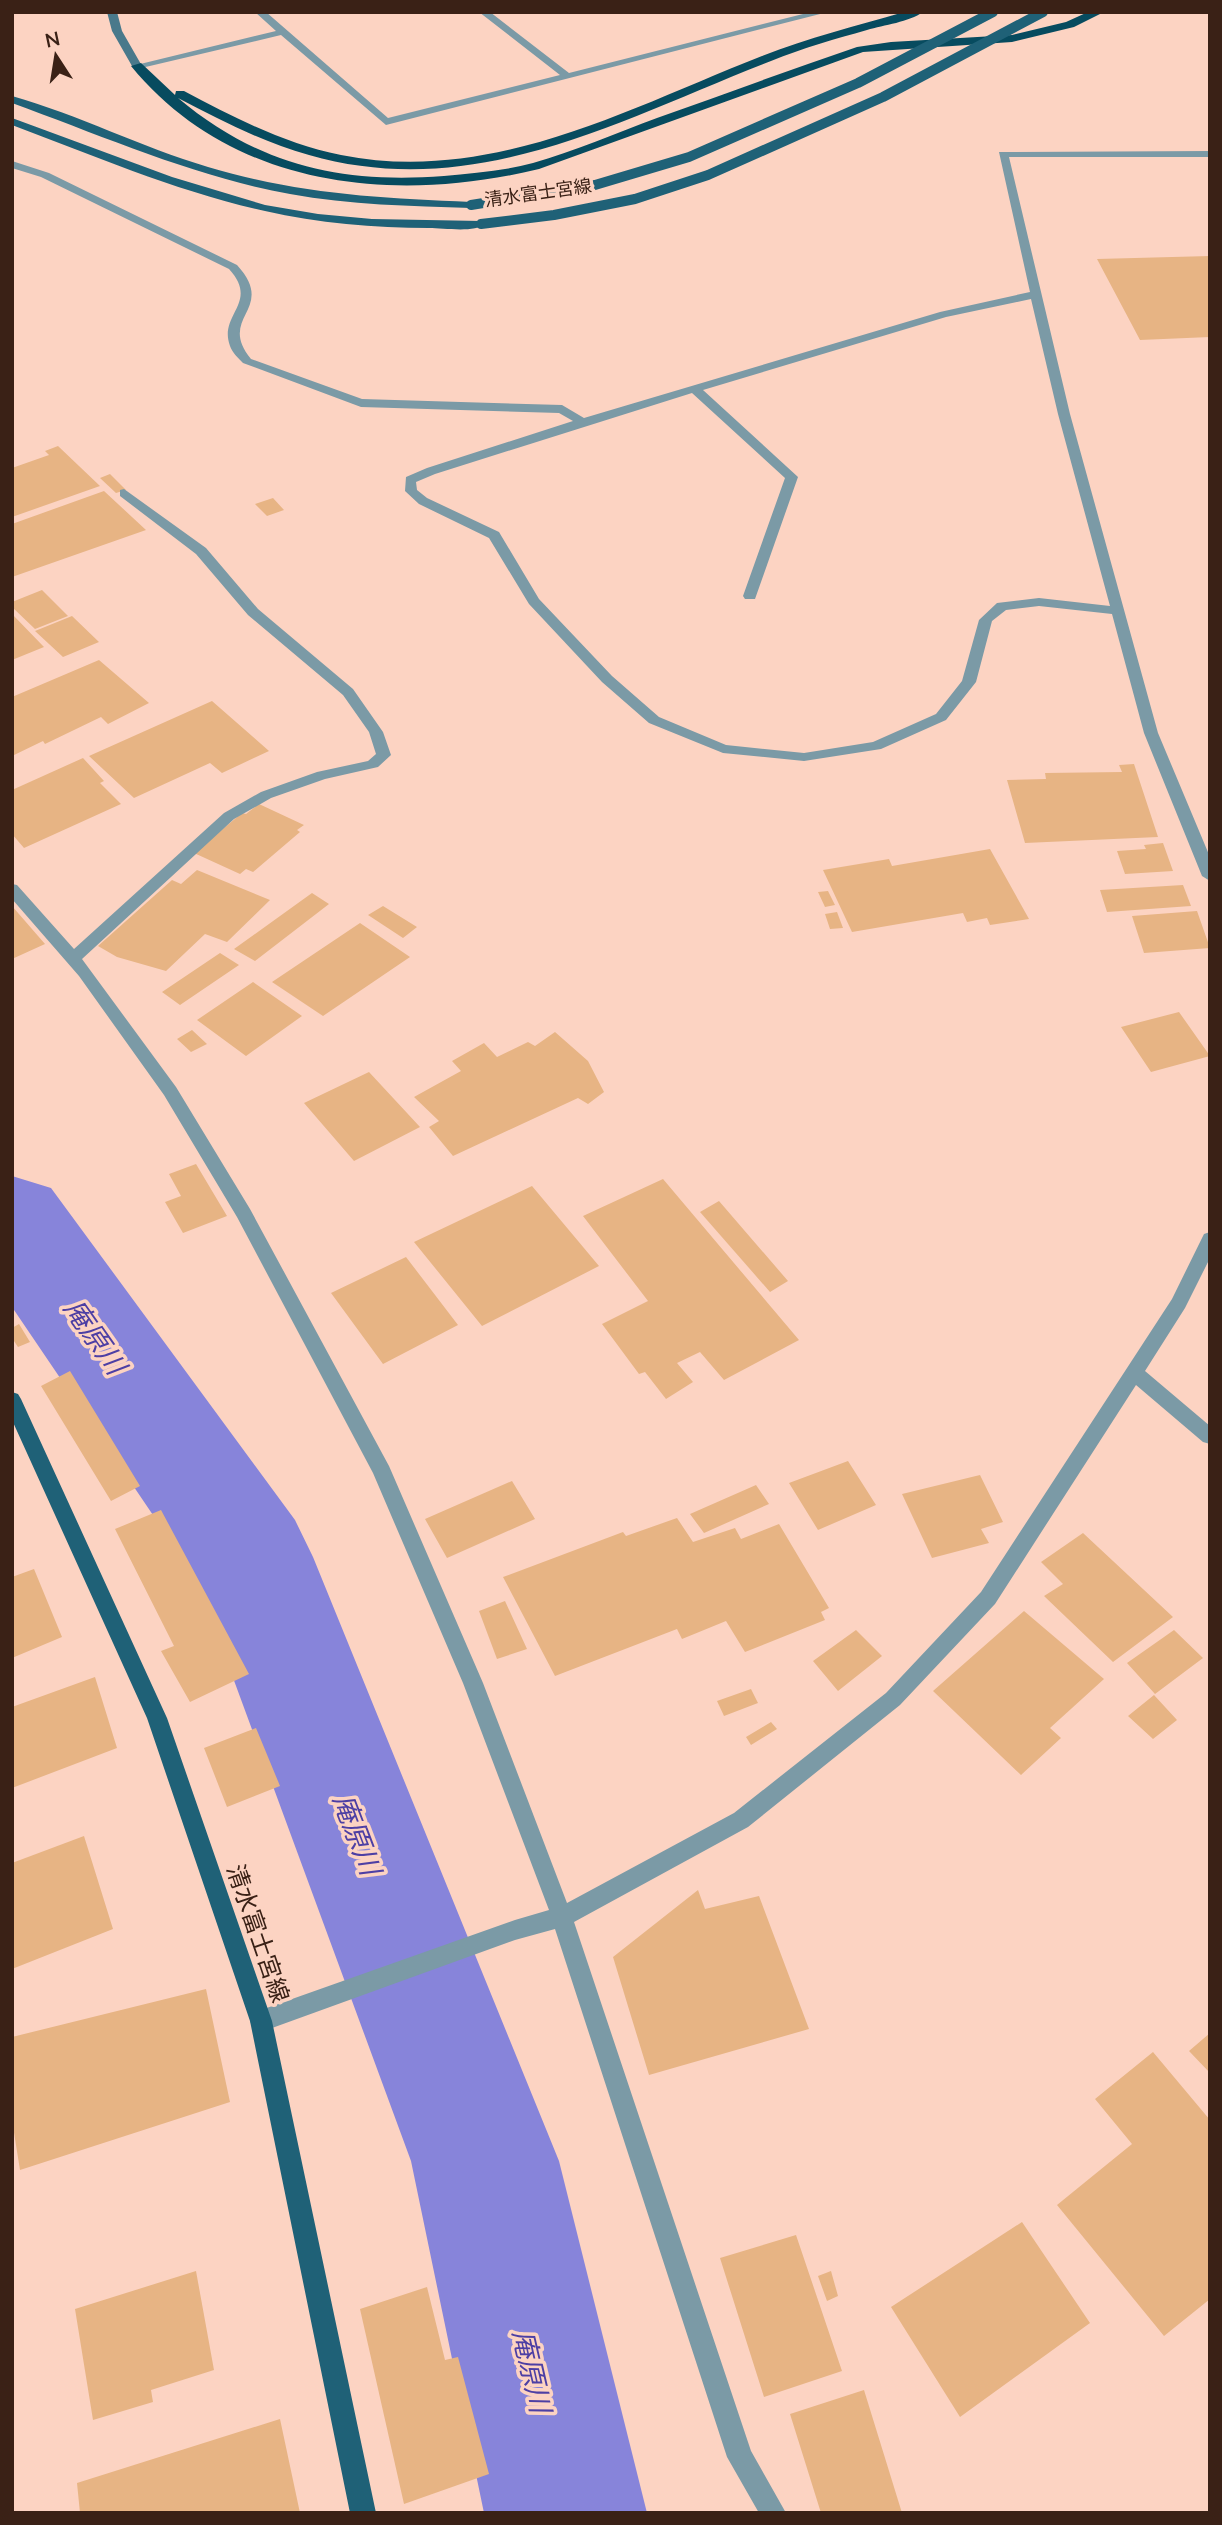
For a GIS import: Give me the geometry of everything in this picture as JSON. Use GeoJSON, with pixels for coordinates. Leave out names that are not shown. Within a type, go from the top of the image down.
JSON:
{"type":"FeatureCollection","features":[{"type":"Feature","properties":{"kind":"highway"},"geometry":{"type":"LineString","coordinates":[[137,66],[180,94],[285,144],[331,156],[387,164],[475,162],[520,153],[563,139],[768,57],[918,12]]}},
{"type":"Feature","properties":{"kind":"highway"},"geometry":{"type":"LineString","coordinates":[[137,66],[161,90],[215,133],[274,162],[357,178],[448,180],[494,175],[535,166],[861,49],[893,43],[1025,38],[1072,25],[1098,12]]}},
{"type":"Feature","properties":{"kind":"main road","name":"清水富士宮線"},"geometry":{"type":"LineString","coordinates":[[12,99],[203,169],[289,191],[376,201],[471,205],[556,194],[615,180],[682,158],[761,128],[850,86],[993,12]]}},
{"type":"Feature","properties":{"kind":"main road","name":"清水富士宮線"},"geometry":{"type":"LineString","coordinates":[[12,121],[182,185],[266,208],[342,220],[412,226],[481,224],[554,215],[635,199],[708,174],[883,97],[1044,12]]}},
{"type":"Feature","properties":{"kind":"main road","name":"清水富士宮線"},"geometry":{"type":"LineString","coordinates":[[12,1399],[157,1718],[261,2021],[363,2513]]}},
{"type":"Feature","properties":{"kind":"street"},"geometry":{"type":"LineString","coordinates":[[112,12],[117,31],[137,66],[282,32]]}},
{"type":"Feature","properties":{"kind":"street"},"geometry":{"type":"LineString","coordinates":[[260,12],[386,122],[823,12]]}},
{"type":"Feature","properties":{"kind":"street"},"geometry":{"type":"LineString","coordinates":[[484,12],[568,77]]}},
{"type":"Feature","properties":{"kind":"street"},"geometry":{"type":"LineString","coordinates":[[1210,154],[1003,154],[1064,414],[1151,733],[1210,876]]}},
{"type":"Feature","properties":{"kind":"street"},"geometry":{"type":"LineString","coordinates":[[12,164],[70,187],[233,267],[246,277],[249,289],[247,302],[235,320],[232,338],[235,351],[247,361],[361,402],[562,409],[582,422]]}},
{"type":"Feature","properties":{"kind":"street"},"geometry":{"type":"LineString","coordinates":[[1037,294],[944,314],[582,422],[431,471],[410,480],[411,491],[423,501],[494,534],[534,601],[607,679],[654,720],[723,749],[804,757],[876,746],[941,717],[969,682],[986,620],[1002,606],[1039,603],[1117,611]]}},
{"type":"Feature","properties":{"kind":"street"},"geometry":{"type":"LineString","coordinates":[[695,389],[792,477],[750,596]]}},
{"type":"Feature","properties":{"kind":"street"},"geometry":{"type":"LineString","coordinates":[[74,958],[229,816],[266,795],[322,775],[373,764],[384,755],[381,741],[365,712],[319,665],[251,610],[202,552],[124,493]]}},
{"type":"Feature","properties":{"kind":"street"},"geometry":{"type":"LineString","coordinates":[[12,889],[74,958],[170,1091],[237,1202],[382,1472],[473,1683],[562,1917],[740,2457],[773,2513]]}},
{"type":"Feature","properties":{"kind":"street"},"geometry":{"type":"LineString","coordinates":[[261,2021],[515,1930],[562,1917],[741,1819],[893,1699],[988,1598],[1179,1303],[1210,1239]]}},
{"type":"Feature","properties":{"kind":"street"},"geometry":{"type":"LineString","coordinates":[[1135,1373],[1210,1437]]}},
{"type":"Feature","properties":{"kind":"building"},"geometry":{"type":"Polygon","coordinates":[[[1210,256],[1210,337],[1140,340],[1097,259],[1210,256]]]}},
{"type":"Feature","properties":{"kind":"building"},"geometry":{"type":"Polygon","coordinates":[[[58,446],[100,486],[12,517],[12,468],[49,455],[45,451],[58,446]]]}},
{"type":"Feature","properties":{"kind":"building"},"geometry":{"type":"Polygon","coordinates":[[[110,474],[126,490],[116,493],[100,478],[110,474]]]}},
{"type":"Feature","properties":{"kind":"building"},"geometry":{"type":"Polygon","coordinates":[[[104,491],[146,530],[12,577],[12,524],[104,491]]]}},
{"type":"Feature","properties":{"kind":"building"},"geometry":{"type":"Polygon","coordinates":[[[273,498],[284,510],[267,516],[255,504],[273,498]]]}},
{"type":"Feature","properties":{"kind":"building"},"geometry":{"type":"Polygon","coordinates":[[[42,590],[68,616],[35,629],[12,607],[12,602],[42,590]]]}},
{"type":"Feature","properties":{"kind":"building"},"geometry":{"type":"Polygon","coordinates":[[[12,614],[44,647],[12,660],[12,614]]]}},
{"type":"Feature","properties":{"kind":"building"},"geometry":{"type":"Polygon","coordinates":[[[72,616],[99,642],[63,657],[35,631],[72,616]]]}},
{"type":"Feature","properties":{"kind":"building"},"geometry":{"type":"Polygon","coordinates":[[[99,660],[149,703],[108,724],[101,717],[45,744],[43,741],[12,756],[12,697],[99,660]]]}},
{"type":"Feature","properties":{"kind":"building"},"geometry":{"type":"Polygon","coordinates":[[[212,701],[269,751],[222,773],[210,763],[134,798],[89,756],[212,701]]]}},
{"type":"Feature","properties":{"kind":"building"},"geometry":{"type":"Polygon","coordinates":[[[83,758],[104,781],[100,783],[121,804],[24,848],[12,834],[12,790],[83,758]]]}},
{"type":"Feature","properties":{"kind":"building"},"geometry":{"type":"Polygon","coordinates":[[[1134,764],[1158,837],[1025,843],[1007,780],[1046,779],[1045,773],[1122,772],[1119,765],[1134,764]]]}},
{"type":"Feature","properties":{"kind":"building"},"geometry":{"type":"Polygon","coordinates":[[[259,804],[304,825],[297,830],[300,832],[253,872],[246,869],[240,874],[194,853],[242,813],[246,814],[259,804]]]}},
{"type":"Feature","properties":{"kind":"building"},"geometry":{"type":"Polygon","coordinates":[[[1163,843],[1173,871],[1125,874],[1117,851],[1146,849],[1144,845],[1163,843]]]}},
{"type":"Feature","properties":{"kind":"building"},"geometry":{"type":"Polygon","coordinates":[[[990,849],[1029,919],[990,925],[987,918],[967,922],[963,913],[852,932],[823,870],[889,859],[892,866],[990,849]]]}},
{"type":"Feature","properties":{"kind":"building"},"geometry":{"type":"Polygon","coordinates":[[[197,870],[270,900],[227,942],[205,934],[166,971],[117,957],[98,946],[172,880],[181,884],[197,870]]]}},
{"type":"Feature","properties":{"kind":"building"},"geometry":{"type":"Polygon","coordinates":[[[1183,885],[1191,906],[1107,912],[1100,890],[1183,885]]]}},
{"type":"Feature","properties":{"kind":"building"},"geometry":{"type":"Polygon","coordinates":[[[828,891],[835,905],[825,907],[818,892],[828,891]]]}},
{"type":"Feature","properties":{"kind":"building"},"geometry":{"type":"Polygon","coordinates":[[[312,893],[329,904],[255,961],[234,949],[312,893]]]}},
{"type":"Feature","properties":{"kind":"building"},"geometry":{"type":"Polygon","coordinates":[[[12,906],[45,944],[12,959],[12,906]]]}},
{"type":"Feature","properties":{"kind":"building"},"geometry":{"type":"Polygon","coordinates":[[[383,906],[417,927],[403,938],[368,915],[383,906]]]}},
{"type":"Feature","properties":{"kind":"building"},"geometry":{"type":"Polygon","coordinates":[[[1197,911],[1210,948],[1144,953],[1132,916],[1197,911]]]}},
{"type":"Feature","properties":{"kind":"building"},"geometry":{"type":"Polygon","coordinates":[[[837,912],[843,928],[830,929],[825,914],[837,912]]]}},
{"type":"Feature","properties":{"kind":"building"},"geometry":{"type":"Polygon","coordinates":[[[360,923],[410,957],[323,1016],[272,982],[360,923]]]}},
{"type":"Feature","properties":{"kind":"building"},"geometry":{"type":"Polygon","coordinates":[[[220,953],[239,965],[180,1005],[162,992],[220,953]]]}},
{"type":"Feature","properties":{"kind":"building"},"geometry":{"type":"Polygon","coordinates":[[[253,982],[302,1016],[246,1056],[197,1020],[253,982]]]}},
{"type":"Feature","properties":{"kind":"building"},"geometry":{"type":"Polygon","coordinates":[[[1179,1012],[1210,1056],[1151,1072],[1121,1027],[1179,1012]]]}},
{"type":"Feature","properties":{"kind":"building"},"geometry":{"type":"Polygon","coordinates":[[[192,1030],[207,1044],[191,1052],[177,1039],[192,1030]]]}},
{"type":"Feature","properties":{"kind":"building"},"geometry":{"type":"Polygon","coordinates":[[[555,1032],[588,1061],[604,1092],[588,1104],[578,1098],[453,1156],[429,1127],[439,1121],[414,1097],[461,1071],[452,1061],[484,1043],[497,1057],[528,1042],[535,1046],[555,1032]]]}},
{"type":"Feature","properties":{"kind":"building"},"geometry":{"type":"Polygon","coordinates":[[[369,1072],[420,1127],[354,1161],[304,1103],[369,1072]]]}},
{"type":"Feature","properties":{"kind":"building"},"geometry":{"type":"Polygon","coordinates":[[[196,1164],[227,1216],[183,1233],[165,1202],[181,1196],[169,1174],[196,1164]]]}},
{"type":"Feature","properties":{"kind":"building"},"geometry":{"type":"Polygon","coordinates":[[[663,1179],[799,1340],[724,1380],[700,1352],[677,1363],[693,1382],[666,1399],[645,1372],[639,1374],[602,1324],[648,1301],[583,1216],[663,1179]]]}},
{"type":"Feature","properties":{"kind":"building"},"geometry":{"type":"Polygon","coordinates":[[[532,1186],[599,1266],[482,1326],[414,1242],[532,1186]]]}},
{"type":"Feature","properties":{"kind":"building"},"geometry":{"type":"Polygon","coordinates":[[[719,1201],[788,1281],[770,1292],[700,1212],[719,1201]]]}},
{"type":"Feature","properties":{"kind":"building"},"geometry":{"type":"Polygon","coordinates":[[[406,1257],[458,1325],[383,1364],[331,1293],[406,1257]]]}},
{"type":"Feature","properties":{"kind":"building"},"geometry":{"type":"Polygon","coordinates":[[[19,1324],[30,1342],[18,1347],[12,1338],[12,1328],[19,1324]]]}},
{"type":"Feature","properties":{"kind":"building"},"geometry":{"type":"Polygon","coordinates":[[[70,1371],[140,1486],[111,1501],[41,1386],[70,1371]]]}},
{"type":"Feature","properties":{"kind":"building"},"geometry":{"type":"Polygon","coordinates":[[[848,1461],[876,1505],[818,1530],[789,1483],[848,1461]]]}},
{"type":"Feature","properties":{"kind":"building"},"geometry":{"type":"Polygon","coordinates":[[[980,1475],[1003,1522],[981,1529],[989,1543],[932,1558],[902,1494],[980,1475]]]}},
{"type":"Feature","properties":{"kind":"building"},"geometry":{"type":"Polygon","coordinates":[[[512,1481],[535,1519],[447,1558],[425,1519],[512,1481]]]}},
{"type":"Feature","properties":{"kind":"building"},"geometry":{"type":"Polygon","coordinates":[[[756,1485],[769,1504],[704,1533],[690,1514],[756,1485]]]}},
{"type":"Feature","properties":{"kind":"building"},"geometry":{"type":"Polygon","coordinates":[[[161,1510],[249,1674],[190,1702],[161,1651],[174,1646],[115,1529],[161,1510]]]}},
{"type":"Feature","properties":{"kind":"building"},"geometry":{"type":"Polygon","coordinates":[[[677,1518],[693,1542],[735,1528],[741,1539],[779,1524],[829,1608],[821,1612],[825,1620],[745,1652],[726,1621],[682,1639],[677,1629],[555,1676],[503,1577],[623,1532],[626,1536],[677,1518]]]}},
{"type":"Feature","properties":{"kind":"building"},"geometry":{"type":"Polygon","coordinates":[[[1083,1533],[1173,1617],[1113,1662],[1044,1596],[1063,1584],[1041,1562],[1083,1533]]]}},
{"type":"Feature","properties":{"kind":"building"},"geometry":{"type":"Polygon","coordinates":[[[34,1569],[62,1637],[12,1658],[12,1577],[34,1569]]]}},
{"type":"Feature","properties":{"kind":"building"},"geometry":{"type":"Polygon","coordinates":[[[505,1601],[527,1649],[497,1659],[479,1611],[505,1601]]]}},
{"type":"Feature","properties":{"kind":"building"},"geometry":{"type":"Polygon","coordinates":[[[1024,1611],[1104,1679],[1050,1728],[1061,1738],[1021,1775],[933,1691],[1024,1611]]]}},
{"type":"Feature","properties":{"kind":"building"},"geometry":{"type":"Polygon","coordinates":[[[856,1630],[882,1656],[838,1691],[813,1661],[856,1630]]]}},
{"type":"Feature","properties":{"kind":"building"},"geometry":{"type":"Polygon","coordinates":[[[1174,1630],[1203,1658],[1155,1694],[1127,1663],[1174,1630]]]}},
{"type":"Feature","properties":{"kind":"building"},"geometry":{"type":"Polygon","coordinates":[[[95,1677],[117,1748],[12,1788],[12,1707],[95,1677]]]}},
{"type":"Feature","properties":{"kind":"building"},"geometry":{"type":"Polygon","coordinates":[[[751,1689],[758,1703],[724,1716],[717,1701],[751,1689]]]}},
{"type":"Feature","properties":{"kind":"building"},"geometry":{"type":"Polygon","coordinates":[[[1154,1695],[1177,1720],[1153,1739],[1128,1716],[1154,1695]]]}},
{"type":"Feature","properties":{"kind":"building"},"geometry":{"type":"Polygon","coordinates":[[[771,1722],[777,1729],[751,1745],[746,1737],[771,1722]]]}},
{"type":"Feature","properties":{"kind":"building"},"geometry":{"type":"Polygon","coordinates":[[[256,1728],[280,1786],[227,1807],[204,1748],[256,1728]]]}},
{"type":"Feature","properties":{"kind":"building"},"geometry":{"type":"Polygon","coordinates":[[[84,1836],[113,1929],[12,1969],[12,1863],[84,1836]]]}},
{"type":"Feature","properties":{"kind":"building"},"geometry":{"type":"Polygon","coordinates":[[[698,1890],[705,1909],[759,1896],[809,2029],[649,2075],[613,1957],[698,1890]]]}},
{"type":"Feature","properties":{"kind":"building"},"geometry":{"type":"Polygon","coordinates":[[[206,1989],[230,2102],[20,2170],[12,2120],[12,2037],[206,1989]]]}},
{"type":"Feature","properties":{"kind":"building"},"geometry":{"type":"Polygon","coordinates":[[[1210,2033],[1210,2073],[1189,2051],[1210,2033]]]}},
{"type":"Feature","properties":{"kind":"building"},"geometry":{"type":"Polygon","coordinates":[[[1153,2052],[1210,2120],[1210,2299],[1164,2336],[1057,2205],[1132,2144],[1095,2099],[1153,2052]]]}},
{"type":"Feature","properties":{"kind":"building"},"geometry":{"type":"Polygon","coordinates":[[[1022,2222],[1090,2323],[960,2417],[891,2307],[1022,2222]]]}},
{"type":"Feature","properties":{"kind":"building"},"geometry":{"type":"Polygon","coordinates":[[[796,2235],[842,2371],[764,2397],[720,2258],[796,2235]]]}},
{"type":"Feature","properties":{"kind":"building"},"geometry":{"type":"Polygon","coordinates":[[[196,2271],[214,2370],[151,2390],[153,2402],[93,2420],[75,2309],[196,2271]]]}},
{"type":"Feature","properties":{"kind":"building"},"geometry":{"type":"Polygon","coordinates":[[[831,2271],[838,2296],[827,2301],[818,2276],[831,2271]]]}},
{"type":"Feature","properties":{"kind":"building"},"geometry":{"type":"Polygon","coordinates":[[[427,2287],[445,2360],[458,2357],[489,2474],[404,2504],[360,2309],[427,2287]]]}},
{"type":"Feature","properties":{"kind":"building"},"geometry":{"type":"Polygon","coordinates":[[[864,2390],[902,2513],[821,2513],[790,2414],[864,2390]]]}},
{"type":"Feature","properties":{"kind":"building"},"geometry":{"type":"Polygon","coordinates":[[[280,2419],[300,2513],[80,2513],[77,2483],[280,2419]]]}},
{"type":"Feature","properties":{"kind":"waterway","name":"庵原川"},"geometry":{"type":"LineString","coordinates":[[12,1217],[251,1557],[485,2161],[566,2513]]}}]}
